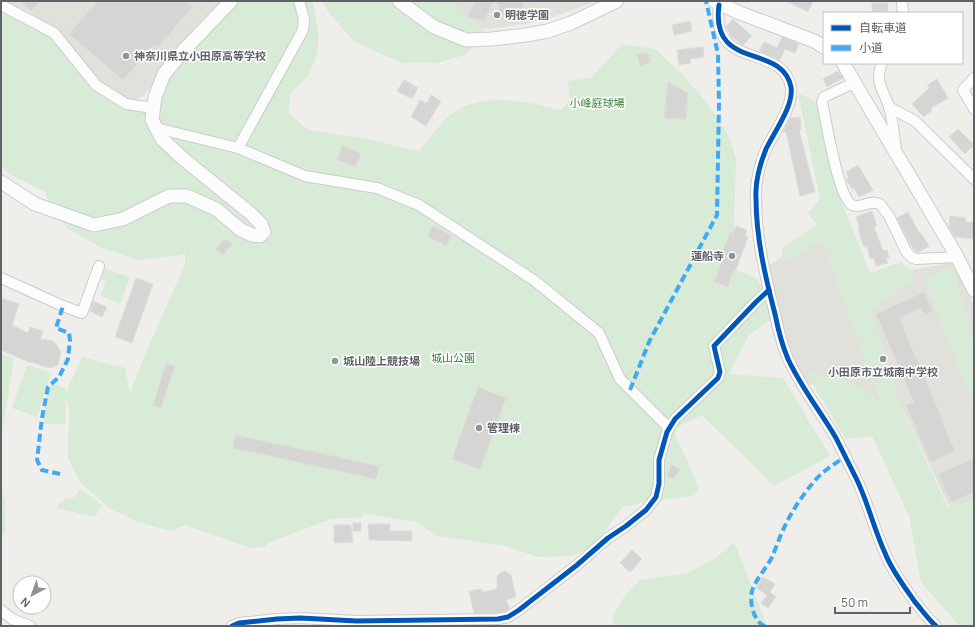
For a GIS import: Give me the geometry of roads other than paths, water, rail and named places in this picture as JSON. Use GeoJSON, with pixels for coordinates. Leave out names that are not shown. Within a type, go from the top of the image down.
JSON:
{"type":"FeatureCollection","features":[{"type":"Feature","properties":{"kind":"street"},"geometry":{"type":"LineString","coordinates":[[1,182],[35,204],[94,225],[123,218],[169,196],[187,196],[216,209],[241,230],[252,235],[260,236],[264,232],[261,224],[250,213],[181,157],[162,139],[152,120],[155,97],[164,74],[230,1]]}},
{"type":"Feature","properties":{"kind":"street"},"geometry":{"type":"LineString","coordinates":[[238,148],[303,30],[304,19],[298,1]]}},
{"type":"Feature","properties":{"kind":"street"},"geometry":{"type":"LineString","coordinates":[[399,1],[434,27],[466,40],[492,39],[548,31],[571,23],[617,1]]}},
{"type":"Feature","properties":{"kind":"street"},"geometry":{"type":"LineString","coordinates":[[902,1],[903,12]]}},
{"type":"Feature","properties":{"kind":"street"},"geometry":{"type":"LineString","coordinates":[[823,46],[814,41],[717,3],[721,34],[726,42],[733,48],[780,68],[787,75],[791,88],[789,105],[766,150],[758,176],[756,196],[760,247],[768,290],[787,357],[836,439],[854,475],[885,555],[901,582],[929,620],[936,626]]}},
{"type":"Feature","properties":{"kind":"street"},"geometry":{"type":"LineString","coordinates":[[1,5],[54,33],[96,85],[126,104],[153,108]]}},
{"type":"Feature","properties":{"kind":"street"},"geometry":{"type":"LineString","coordinates":[[844,64],[958,257],[974,290]]}},
{"type":"Feature","properties":{"kind":"street"},"geometry":{"type":"LineString","coordinates":[[882,64],[879,85],[889,107],[896,152]]}},
{"type":"Feature","properties":{"kind":"street"},"geometry":{"type":"LineString","coordinates":[[974,78],[963,90],[974,109]]}},
{"type":"Feature","properties":{"kind":"street"},"geometry":{"type":"LineString","coordinates":[[854,83],[824,97],[822,102],[834,158],[842,188],[847,199],[851,204],[856,206],[872,202],[880,204],[889,216],[906,251],[911,257],[916,259],[958,257]]}},
{"type":"Feature","properties":{"kind":"street"},"geometry":{"type":"LineString","coordinates":[[889,107],[915,121],[974,180]]}},
{"type":"Feature","properties":{"kind":"street"},"geometry":{"type":"LineString","coordinates":[[156,128],[238,148],[305,176],[377,188],[419,205],[535,281],[599,333],[620,379],[669,428]]}},
{"type":"Feature","properties":{"kind":"street"},"geometry":{"type":"LineString","coordinates":[[1,278],[82,313],[99,266]]}},
{"type":"Feature","properties":{"kind":"street"},"geometry":{"type":"LineString","coordinates":[[232,626],[239,623],[300,618],[357,621],[498,619],[508,617],[519,610],[577,565],[608,538],[646,510],[656,497],[659,484],[659,460],[669,428],[675,419],[718,378],[720,372],[714,346],[768,290]]}},
{"type":"Feature","properties":{"kind":"street"},"geometry":{"type":"LineString","coordinates":[[1,610],[12,619],[30,626]]}},
{"type":"Feature","properties":{"kind":"place","name":"明徳学園"},"geometry":{"type":"Point","coordinates":[497,15]}},
{"type":"Feature","properties":{"kind":"place","name":"神奈川県立小田原高等学校"},"geometry":{"type":"Point","coordinates":[126,56]}},
{"type":"Feature","properties":{"kind":"place","name":"蓮船寺"},"geometry":{"type":"Point","coordinates":[732,256]}},
{"type":"Feature","properties":{"kind":"place","name":"小田原市立城南中学校"},"geometry":{"type":"Point","coordinates":[883,359]}},
{"type":"Feature","properties":{"kind":"place","name":"城山陸上競技場"},"geometry":{"type":"Point","coordinates":[335,361]}},
{"type":"Feature","properties":{"kind":"place","name":"管理棟"},"geometry":{"type":"Point","coordinates":[479,428]}},
{"type":"Feature","properties":{"kind":"park label","name":"小峰庭球場"},"geometry":{"type":"Point","coordinates":[597,103]}},
{"type":"Feature","properties":{"kind":"park label","name":"城山公園"},"geometry":{"type":"Point","coordinates":[453,358]}}]}
